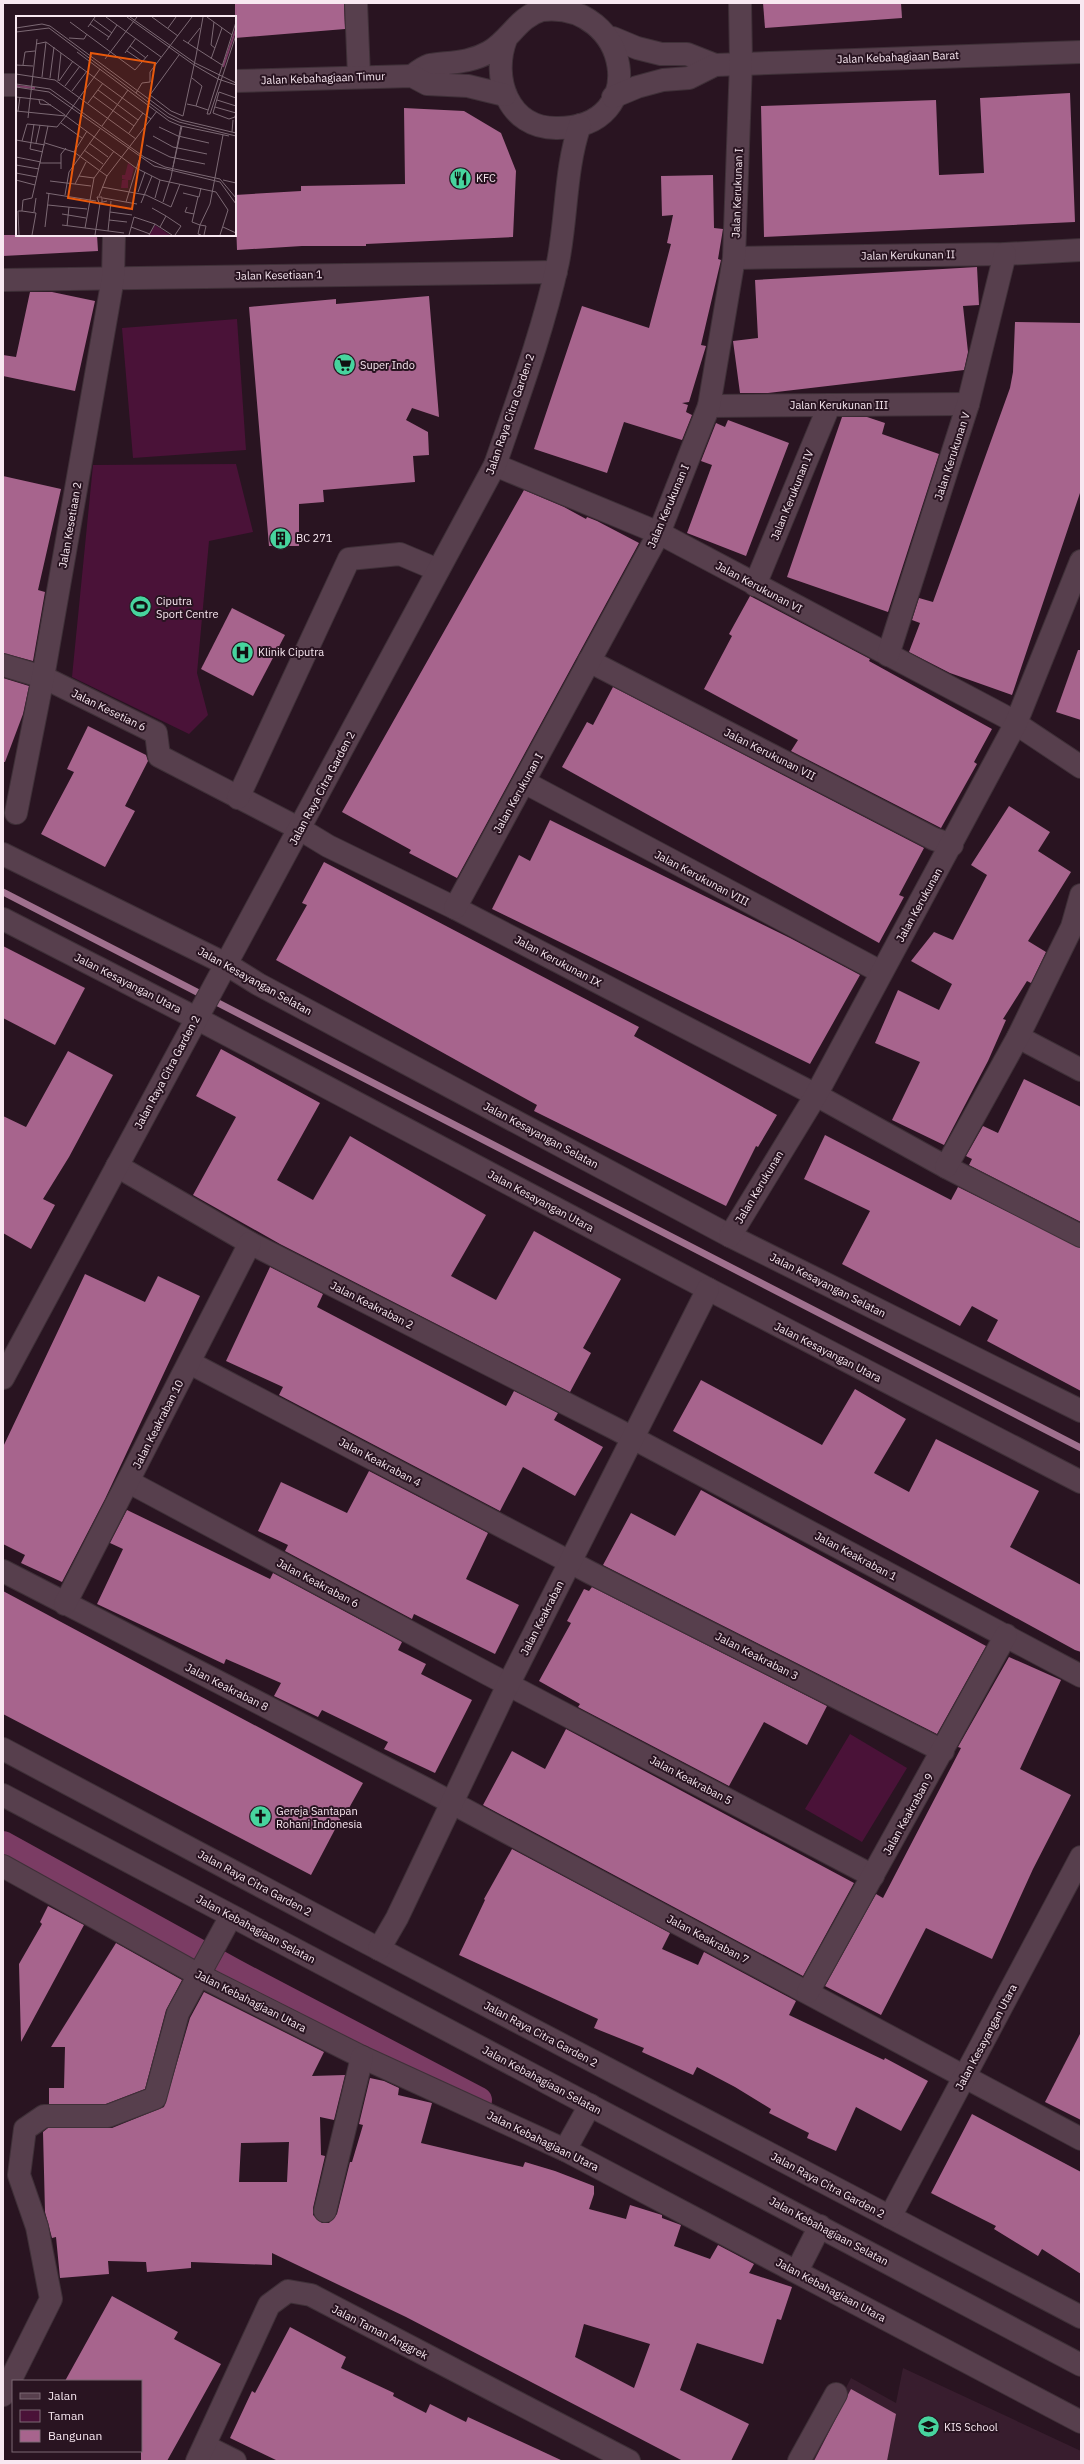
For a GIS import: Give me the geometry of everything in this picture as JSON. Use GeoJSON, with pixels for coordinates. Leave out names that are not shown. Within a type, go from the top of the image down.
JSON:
{"type":"FeatureCollection","features":[{"type":"Feature","properties":{"kind":"street"},"geometry":{"type":"LineString","coordinates":[[356,3],[359,76]]}},
{"type":"Feature","properties":{"kind":"street","name":"Jalan Kerukunan I"},"geometry":{"type":"LineString","coordinates":[[455,908],[659,533],[709,406],[734,258],[740,62],[740,3]]}},
{"type":"Feature","properties":{"kind":"street"},"geometry":{"type":"LineString","coordinates":[[412,76],[428,66],[468,61],[489,52],[506,39],[521,20],[546,6],[574,6],[598,20],[613,38],[617,47],[620,67],[619,82],[613,97],[599,114],[580,125],[566,128],[551,128],[524,117],[505,95],[499,67],[506,39]]}},
{"type":"Feature","properties":{"kind":"street","name":"Jalan Kebahagiaan Barat"},"geometry":{"type":"LineString","coordinates":[[613,38],[637,48],[661,54],[687,54],[715,65]]}},
{"type":"Feature","properties":{"kind":"street","name":"Jalan Kebahagiaan Barat"},"geometry":{"type":"LineString","coordinates":[[613,97],[657,82],[689,78],[715,65],[740,62],[1081,52]]}},
{"type":"Feature","properties":{"kind":"street","name":"Jalan Kebahagiaan Timur"},"geometry":{"type":"LineString","coordinates":[[236,81],[359,76],[412,76],[427,84],[468,86],[505,95]]}},
{"type":"Feature","properties":{"kind":"street"},"geometry":{"type":"LineString","coordinates":[[3,85],[16,85]]}},
{"type":"Feature","properties":{"kind":"street","name":"Jalan Raya Citra Garden 2"},"geometry":{"type":"LineString","coordinates":[[3,1378],[495,465],[524,378],[556,272],[564,232],[573,146],[580,125]]}},
{"type":"Feature","properties":{"kind":"street","name":"Jalan Raya Citra Garden 2"},"geometry":{"type":"LineString","coordinates":[[551,128],[563,146],[570,171]]}},
{"type":"Feature","properties":{"kind":"street","name":"Jalan Kesetiaan 2"},"geometry":{"type":"LineString","coordinates":[[16,813],[43,678],[113,278],[114,236]]}},
{"type":"Feature","properties":{"kind":"street","name":"Jalan Kerukunan II"},"geometry":{"type":"LineString","coordinates":[[734,258],[1005,254],[1081,250]]}},
{"type":"Feature","properties":{"kind":"street","name":"Jalan Kerukunan V"},"geometry":{"type":"LineString","coordinates":[[888,655],[968,404],[1005,254]]}},
{"type":"Feature","properties":{"kind":"street","name":"Jalan Kesetiaan 1"},"geometry":{"type":"LineString","coordinates":[[3,280],[556,272]]}},
{"type":"Feature","properties":{"kind":"street","name":"Jalan Kerukunan III"},"geometry":{"type":"LineString","coordinates":[[709,406],[968,404]]}},
{"type":"Feature","properties":{"kind":"street","name":"Jalan Kerukunan IV"},"geometry":{"type":"LineString","coordinates":[[755,585],[829,406]]}},
{"type":"Feature","properties":{"kind":"street","name":"Jalan Kerukunan VI"},"geometry":{"type":"LineString","coordinates":[[495,465],[659,533],[1016,723],[1081,767]]}},
{"type":"Feature","properties":{"kind":"street"},"geometry":{"type":"LineString","coordinates":[[238,798],[349,559],[400,554],[438,570]]}},
{"type":"Feature","properties":{"kind":"street","name":"Jalan Kerukunan"},"geometry":{"type":"LineString","coordinates":[[730,1236],[816,1095],[881,972],[952,845],[1016,723],[1081,561]]}},
{"type":"Feature","properties":{"kind":"street","name":"Jalan Kerukunan VII"},"geometry":{"type":"LineString","coordinates":[[589,661],[934,839],[952,845]]}},
{"type":"Feature","properties":{"kind":"street","name":"Jalan Kesetian 6"},"geometry":{"type":"LineString","coordinates":[[3,665],[43,678],[156,733],[159,756],[300,829]]}},
{"type":"Feature","properties":{"kind":"street","name":"Jalan Kerukunan VIII"},"geometry":{"type":"LineString","coordinates":[[524,782],[881,972]]}},
{"type":"Feature","properties":{"kind":"street","name":"Jalan Kerukunan IX"},"geometry":{"type":"LineString","coordinates":[[300,829],[328,846],[455,908],[816,1095],[946,1167],[1081,1236]]}},
{"type":"Feature","properties":{"kind":"street","name":"Jalan Kesayangan Selatan"},"geometry":{"type":"LineString","coordinates":[[3,854],[225,966],[730,1236],[1081,1411]]}},
{"type":"Feature","properties":{"kind":"street"},"geometry":{"type":"LineString","coordinates":[[946,1167],[1018,1037],[1072,927],[1081,895]]}},
{"type":"Feature","properties":{"kind":"street","name":"Jalan Kesayangan Utara"},"geometry":{"type":"LineString","coordinates":[[3,918],[198,1015],[708,1289],[1081,1482]]}},
{"type":"Feature","properties":{"kind":"street"},"geometry":{"type":"LineString","coordinates":[[1018,1037],[1081,1070]]}},
{"type":"Feature","properties":{"kind":"street","name":"Jalan Keakraban 2"},"geometry":{"type":"LineString","coordinates":[[116,1166],[250,1243],[632,1437]]}},
{"type":"Feature","properties":{"kind":"street","name":"Jalan Keakraban 10"},"geometry":{"type":"LineString","coordinates":[[65,1604],[190,1363],[250,1243]]}},
{"type":"Feature","properties":{"kind":"street","name":"Jalan Keakraban"},"geometry":{"type":"LineString","coordinates":[[379,1949],[397,1918],[508,1685],[708,1289]]}},
{"type":"Feature","properties":{"kind":"street","name":"Jalan Keakraban 4"},"geometry":{"type":"LineString","coordinates":[[190,1363],[570,1562]]}},
{"type":"Feature","properties":{"kind":"street","name":"Jalan Keakraban 1"},"geometry":{"type":"LineString","coordinates":[[632,1437],[1081,1676]]}},
{"type":"Feature","properties":{"kind":"street","name":"Jalan Keakraban 6"},"geometry":{"type":"LineString","coordinates":[[129,1482],[508,1685]]}},
{"type":"Feature","properties":{"kind":"street","name":"Jalan Keakraban 3"},"geometry":{"type":"LineString","coordinates":[[570,1562],[943,1751]]}},
{"type":"Feature","properties":{"kind":"street","name":"Jalan Keakraban 8"},"geometry":{"type":"LineString","coordinates":[[3,1571],[452,1802]]}},
{"type":"Feature","properties":{"kind":"street","name":"Jalan Keakraban 9"},"geometry":{"type":"LineString","coordinates":[[808,1992],[1006,1635]]}},
{"type":"Feature","properties":{"kind":"street","name":"Jalan Keakraban 5"},"geometry":{"type":"LineString","coordinates":[[508,1685],[873,1876]]}},
{"type":"Feature","properties":{"kind":"street","name":"Jalan Raya Citra Garden 2"},"geometry":{"type":"LineString","coordinates":[[3,1749],[379,1949],[1081,2317]]}},
{"type":"Feature","properties":{"kind":"street","name":"Jalan Kebahagiaan Selatan"},"geometry":{"type":"LineString","coordinates":[[3,1795],[231,1916],[587,2109],[1081,2365]]}},
{"type":"Feature","properties":{"kind":"street","name":"Jalan Keakraban 7"},"geometry":{"type":"LineString","coordinates":[[452,1802],[1081,2139]]}},
{"type":"Feature","properties":{"kind":"street","name":"Jalan Kesayangan Utara"},"geometry":{"type":"LineString","coordinates":[[890,2217],[1081,1857]]}},
{"type":"Feature","properties":{"kind":"street","name":"Jalan Kebahagiaan Utara"},"geometry":{"type":"LineString","coordinates":[[3,1866],[199,1975],[362,2057],[566,2148],[798,2270],[1081,2422]]}},
{"type":"Feature","properties":{"kind":"street"},"geometry":{"type":"LineString","coordinates":[[3,2395],[51,2299],[37,2226],[20,2175],[24,2129],[44,2116],[108,2116],[155,2098],[178,2013],[231,1916]]}},
{"type":"Feature","properties":{"kind":"street"},"geometry":{"type":"LineString","coordinates":[[324,2211],[362,2057]]}},
{"type":"Feature","properties":{"kind":"street"},"geometry":{"type":"LineString","coordinates":[[566,2148],[587,2109]]}},
{"type":"Feature","properties":{"kind":"street"},"geometry":{"type":"LineString","coordinates":[[798,2270],[818,2229]]}},
{"type":"Feature","properties":{"kind":"street","name":"Jalan Taman Anggrek"},"geometry":{"type":"LineString","coordinates":[[235,2461],[201,2454],[268,2305],[288,2291],[311,2295],[629,2461]]}},
{"type":"Feature","properties":{"kind":"street"},"geometry":{"type":"LineString","coordinates":[[799,2461],[836,2394]]}},
{"type":"Feature","properties":{"kind":"shaded area","name":"KIS School"},"geometry":{"type":"Polygon","coordinates":[[[903,2368],[1081,2451],[1081,2461],[808,2461],[851,2378],[896,2403],[903,2368]]]}},
{"type":"Feature","properties":{"kind":"green space"},"geometry":{"type":"Polygon","coordinates":[[[237,319],[246,450],[133,458],[122,328],[237,319]]]}},
{"type":"Feature","properties":{"kind":"green space","name":"Ciputra Sport Centre"},"geometry":{"type":"Polygon","coordinates":[[[236,464],[253,532],[209,541],[197,673],[208,715],[189,734],[72,677],[93,465],[236,464]]]}},
{"type":"Feature","properties":{"kind":"green space"},"geometry":{"type":"Polygon","coordinates":[[[850,1734],[907,1768],[862,1842],[805,1809],[850,1734]]]}},
{"type":"Feature","properties":{"kind":"building"},"geometry":{"type":"Polygon","coordinates":[[[235,3],[344,3],[345,29],[236,38],[235,3]]]}},
{"type":"Feature","properties":{"kind":"building"},"geometry":{"type":"Polygon","coordinates":[[[763,3],[901,3],[902,18],[765,28],[763,3]]]}},
{"type":"Feature","properties":{"kind":"building"},"geometry":{"type":"Polygon","coordinates":[[[1070,93],[1075,222],[764,237],[761,106],[936,100],[939,175],[984,173],[980,98],[1070,93]]]}},
{"type":"Feature","properties":{"kind":"building","name":"KFC"},"geometry":{"type":"Polygon","coordinates":[[[404,108],[464,111],[501,133],[516,171],[513,237],[366,244],[366,246],[302,246],[237,250],[236,195],[301,191],[301,186],[405,184],[404,108]]]}},
{"type":"Feature","properties":{"kind":"building"},"geometry":{"type":"Polygon","coordinates":[[[713,175],[714,228],[723,229],[718,259],[721,260],[701,345],[706,346],[689,402],[682,403],[688,405],[686,412],[692,415],[682,440],[624,422],[607,473],[534,449],[582,306],[649,328],[671,244],[667,243],[673,215],[662,216],[661,176],[713,175]]]}},
{"type":"Feature","properties":{"kind":"building"},"geometry":{"type":"Polygon","coordinates":[[[3,235],[97,236],[98,251],[3,256],[3,235]]]}},
{"type":"Feature","properties":{"kind":"building"},"geometry":{"type":"Polygon","coordinates":[[[977,267],[979,305],[963,306],[968,352],[964,370],[768,393],[740,393],[733,341],[758,338],[755,280],[977,267]]]}},
{"type":"Feature","properties":{"kind":"building"},"geometry":{"type":"Polygon","coordinates":[[[30,292],[52,292],[95,301],[75,391],[3,376],[3,355],[16,357],[30,292]]]}},
{"type":"Feature","properties":{"kind":"building","name":"Super Indo"},"geometry":{"type":"Polygon","coordinates":[[[429,296],[439,417],[412,408],[406,420],[428,432],[429,455],[413,456],[415,482],[323,490],[324,502],[299,504],[299,546],[269,546],[249,307],[336,299],[336,304],[429,296]]]}},
{"type":"Feature","properties":{"kind":"building"},"geometry":{"type":"Polygon","coordinates":[[[1015,322],[1081,323],[1081,490],[1012,695],[950,673],[909,652],[920,623],[912,620],[919,598],[933,602],[1010,388],[1013,372],[1015,322]]]}},
{"type":"Feature","properties":{"kind":"building"},"geometry":{"type":"Polygon","coordinates":[[[842,417],[867,417],[885,423],[882,434],[939,454],[888,612],[787,577],[842,417]]]}},
{"type":"Feature","properties":{"kind":"building"},"geometry":{"type":"Polygon","coordinates":[[[728,420],[789,443],[746,556],[687,533],[712,465],[701,461],[716,423],[725,427],[728,420]]]}},
{"type":"Feature","properties":{"kind":"building"},"geometry":{"type":"Polygon","coordinates":[[[3,476],[61,489],[38,590],[45,592],[33,661],[3,653],[3,476]]]}},
{"type":"Feature","properties":{"kind":"building"},"geometry":{"type":"Polygon","coordinates":[[[524,490],[564,507],[586,519],[587,517],[597,521],[639,543],[457,878],[409,853],[411,850],[342,812],[524,490]]]}},
{"type":"Feature","properties":{"kind":"building"},"geometry":{"type":"Polygon","coordinates":[[[750,596],[870,659],[869,661],[992,729],[974,762],[977,764],[941,828],[791,751],[798,740],[704,689],[732,636],[729,634],[750,596]]]}},
{"type":"Feature","properties":{"kind":"building","name":"Klinik Ciputra"},"geometry":{"type":"Polygon","coordinates":[[[232,608],[285,635],[253,696],[201,669],[232,608]]]}},
{"type":"Feature","properties":{"kind":"building"},"geometry":{"type":"Polygon","coordinates":[[[1078,650],[1081,650],[1081,720],[1056,712],[1078,650]]]}},
{"type":"Feature","properties":{"kind":"building"},"geometry":{"type":"Polygon","coordinates":[[[3,678],[29,686],[23,714],[5,762],[3,762],[3,678]]]}},
{"type":"Feature","properties":{"kind":"building"},"geometry":{"type":"Polygon","coordinates":[[[613,687],[924,848],[899,895],[904,897],[879,943],[562,767],[587,722],[593,725],[613,687]]]}},
{"type":"Feature","properties":{"kind":"building"},"geometry":{"type":"Polygon","coordinates":[[[88,726],[146,755],[148,761],[125,806],[135,811],[105,867],[41,834],[74,772],[67,769],[88,726]]]}},
{"type":"Feature","properties":{"kind":"building"},"geometry":{"type":"Polygon","coordinates":[[[1009,806],[1050,832],[1038,851],[1071,872],[1028,941],[1046,952],[1031,983],[1027,981],[1003,1019],[1006,1020],[988,1061],[944,1145],[892,1120],[920,1062],[875,1043],[898,990],[939,1010],[952,984],[911,961],[934,932],[953,940],[987,875],[971,865],[1009,806]]]}},
{"type":"Feature","properties":{"kind":"building"},"geometry":{"type":"Polygon","coordinates":[[[550,820],[790,938],[860,975],[810,1064],[492,909],[519,855],[530,861],[550,820]]]}},
{"type":"Feature","properties":{"kind":"building"},"geometry":{"type":"Polygon","coordinates":[[[324,862],[639,1027],[634,1036],[777,1115],[758,1147],[756,1146],[726,1206],[534,1111],[537,1105],[276,960],[307,905],[302,903],[324,862]]]}},
{"type":"Feature","properties":{"kind":"building"},"geometry":{"type":"Polygon","coordinates":[[[3,946],[85,988],[55,1045],[3,1018],[3,946]]]}},
{"type":"Feature","properties":{"kind":"building"},"geometry":{"type":"Polygon","coordinates":[[[221,1049],[320,1103],[277,1180],[313,1200],[350,1136],[486,1215],[451,1276],[496,1300],[534,1231],[621,1279],[583,1348],[591,1353],[570,1392],[280,1244],[193,1195],[236,1117],[196,1096],[221,1049]]]}},
{"type":"Feature","properties":{"kind":"building"},"geometry":{"type":"Polygon","coordinates":[[[68,1051],[113,1075],[69,1157],[43,1199],[55,1205],[31,1249],[3,1233],[3,1116],[26,1127],[68,1051]]]}},
{"type":"Feature","properties":{"kind":"building"},"geometry":{"type":"Polygon","coordinates":[[[1024,1079],[1081,1107],[1081,1222],[969,1165],[972,1159],[966,1156],[983,1126],[998,1133],[1024,1079]]]}},
{"type":"Feature","properties":{"kind":"building"},"geometry":{"type":"Polygon","coordinates":[[[825,1135],[951,1200],[958,1187],[1081,1248],[1081,1391],[987,1341],[998,1320],[972,1306],[960,1326],[842,1264],[870,1211],[804,1179],[825,1135]]]}},
{"type":"Feature","properties":{"kind":"building"},"geometry":{"type":"Polygon","coordinates":[[[270,1267],[323,1294],[317,1307],[506,1406],[514,1391],[558,1413],[554,1420],[603,1447],[575,1496],[523,1467],[500,1511],[279,1395],[283,1387],[226,1361],[270,1267]]]}},
{"type":"Feature","properties":{"kind":"building"},"geometry":{"type":"Polygon","coordinates":[[[85,1274],[145,1302],[158,1276],[200,1296],[105,1499],[62,1582],[21,1563],[25,1555],[3,1544],[3,1447],[85,1274]]]}},
{"type":"Feature","properties":{"kind":"building"},"geometry":{"type":"Polygon","coordinates":[[[701,1380],[822,1445],[855,1389],[906,1419],[874,1473],[909,1492],[936,1439],[1039,1491],[1010,1547],[1081,1585],[1081,1652],[673,1431],[701,1380]]]}},
{"type":"Feature","properties":{"kind":"building"},"geometry":{"type":"Polygon","coordinates":[[[369,1471],[488,1533],[466,1579],[519,1605],[495,1654],[414,1614],[412,1619],[285,1551],[288,1545],[258,1531],[281,1482],[347,1513],[369,1471]]]}},
{"type":"Feature","properties":{"kind":"building"},"geometry":{"type":"Polygon","coordinates":[[[701,1490],[986,1646],[937,1734],[603,1565],[631,1513],[675,1536],[701,1490]]]}},
{"type":"Feature","properties":{"kind":"building"},"geometry":{"type":"Polygon","coordinates":[[[127,1510],[270,1579],[273,1573],[402,1642],[398,1650],[426,1664],[421,1674],[472,1700],[435,1773],[384,1749],[388,1742],[322,1710],[318,1717],[274,1696],[281,1683],[226,1659],[224,1664],[97,1604],[123,1549],[110,1543],[127,1510]]]}},
{"type":"Feature","properties":{"kind":"building"},"geometry":{"type":"Polygon","coordinates":[[[592,1587],[827,1706],[807,1745],[764,1722],[729,1786],[578,1707],[580,1704],[539,1681],[571,1623],[567,1621],[584,1589],[589,1591],[592,1587]]]}},
{"type":"Feature","properties":{"kind":"building"},"geometry":{"type":"Polygon","coordinates":[[[3,1591],[363,1783],[344,1817],[342,1816],[311,1875],[3,1714],[3,1591]]]}},
{"type":"Feature","properties":{"kind":"building"},"geometry":{"type":"Polygon","coordinates":[[[1009,1657],[1061,1680],[1020,1769],[1071,1795],[1033,1869],[992,1959],[926,1928],[881,2015],[825,1986],[876,1894],[883,1898],[961,1748],[958,1747],[1009,1657]]]}},
{"type":"Feature","properties":{"kind":"building"},"geometry":{"type":"Polygon","coordinates":[[[566,1729],[854,1883],[803,1976],[483,1805],[512,1751],[545,1769],[566,1729]]]}},
{"type":"Feature","properties":{"kind":"building"},"geometry":{"type":"Polygon","coordinates":[[[512,1849],[670,1933],[662,1949],[698,1965],[704,1952],[796,2001],[789,2015],[884,2060],[885,2058],[928,2081],[901,2131],[856,2107],[836,2151],[807,2138],[809,2133],[769,2113],[771,2109],[735,2087],[697,2067],[693,2075],[642,2052],[644,2048],[594,2028],[598,2019],[459,1955],[485,1900],[484,1899],[512,1849]]]}},
{"type":"Feature","properties":{"kind":"building"},"geometry":{"type":"Polygon","coordinates":[[[48,1906],[84,1925],[21,2042],[19,1964],[42,1924],[40,1922],[48,1906]]]}},
{"type":"Feature","properties":{"kind":"building"},"geometry":{"type":"Polygon","coordinates":[[[116,1943],[182,1980],[166,2010],[145,2089],[106,2104],[49,2104],[49,2088],[64,2088],[65,2047],[51,2047],[116,1943]]]}},
{"type":"Feature","properties":{"kind":"building"},"geometry":{"type":"Polygon","coordinates":[[[204,1992],[324,2052],[312,2076],[345,2075],[334,2120],[320,2117],[321,2155],[325,2156],[313,2208],[313,2215],[322,2223],[329,2223],[337,2214],[350,2162],[352,2162],[363,2125],[359,2124],[370,2078],[384,2081],[399,2088],[398,2095],[432,2103],[421,2143],[523,2167],[525,2162],[555,2171],[594,2186],[594,2194],[589,2209],[626,2219],[630,2205],[662,2215],[662,2218],[681,2225],[674,2246],[710,2259],[718,2245],[754,2264],[749,2273],[792,2287],[781,2320],[777,2319],[763,2364],[697,2343],[680,2390],[749,2424],[731,2461],[683,2461],[406,2317],[272,2253],[272,2265],[191,2262],[191,2268],[147,2272],[146,2262],[108,2261],[109,2274],[60,2278],[56,2237],[52,2238],[45,2212],[43,2132],[48,2128],[112,2128],[164,2107],[190,2018],[204,1992]],[[289,2142],[241,2143],[239,2182],[287,2182],[289,2142]],[[584,2324],[575,2357],[634,2388],[650,2344],[584,2324]]]}},
{"type":"Feature","properties":{"kind":"building"},"geometry":{"type":"Polygon","coordinates":[[[1081,2032],[1081,2120],[1045,2102],[1081,2032]]]}},
{"type":"Feature","properties":{"kind":"building"},"geometry":{"type":"Polygon","coordinates":[[[972,2114],[1081,2172],[1081,2274],[1042,2249],[1038,2256],[994,2229],[996,2226],[931,2193],[972,2114]]]}},
{"type":"Feature","properties":{"kind":"building"},"geometry":{"type":"Polygon","coordinates":[[[112,2296],[178,2332],[174,2339],[221,2364],[167,2461],[141,2461],[142,2380],[66,2380],[112,2296]]]}},
{"type":"Feature","properties":{"kind":"building"},"geometry":{"type":"Polygon","coordinates":[[[290,2327],[346,2357],[341,2368],[394,2393],[393,2396],[426,2413],[430,2404],[466,2422],[468,2417],[563,2461],[278,2461],[230,2438],[252,2391],[255,2393],[290,2327]]]}},
{"type":"Feature","properties":{"kind":"building"},"geometry":{"type":"Polygon","coordinates":[[[851,2389],[896,2414],[887,2461],[814,2461],[851,2389]]]}},
{"type":"Feature","properties":{"kind":"waterway"},"geometry":{"type":"LineString","coordinates":[[3,892],[1081,1448]]}},
{"type":"Feature","properties":{"kind":"waterway"},"geometry":{"type":"LineString","coordinates":[[3,1844],[233,1971],[479,2100]]}},
{"type":"Feature","properties":{"kind":"place","name":"KFC"},"geometry":{"type":"Point","coordinates":[460,178]}},
{"type":"Feature","properties":{"kind":"place","name":"Super Indo"},"geometry":{"type":"Point","coordinates":[344,365]}},
{"type":"Feature","properties":{"kind":"place","name":"BC 271"},"geometry":{"type":"Point","coordinates":[281,538]}},
{"type":"Feature","properties":{"kind":"place","name":"Ciputra Sport Centre"},"geometry":{"type":"Point","coordinates":[141,607]}},
{"type":"Feature","properties":{"kind":"place","name":"Klinik Ciputra"},"geometry":{"type":"Point","coordinates":[243,652]}},
{"type":"Feature","properties":{"kind":"place","name":"Gereja Santapan Rohani Indonesia"},"geometry":{"type":"Point","coordinates":[261,1817]}},
{"type":"Feature","properties":{"kind":"place","name":"KIS School"},"geometry":{"type":"Point","coordinates":[928,2427]}}]}
